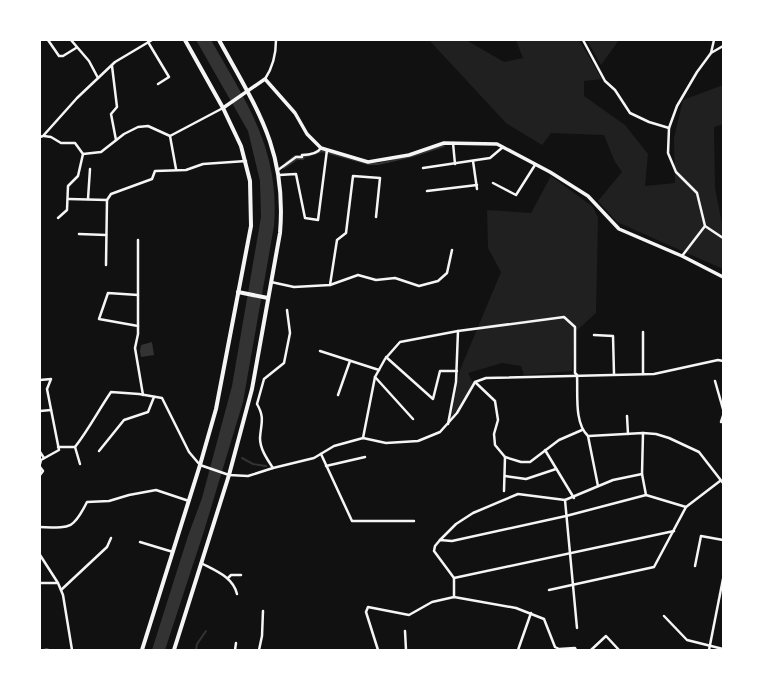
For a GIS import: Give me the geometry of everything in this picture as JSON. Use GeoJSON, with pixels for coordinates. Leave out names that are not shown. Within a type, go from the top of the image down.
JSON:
{"type":"FeatureCollection","features":[{"type":"Feature","properties":{"kind":"main road"},"geometry":{"type":"LineString","coordinates":[[142,650],[200,466],[216,409],[251,226],[250,181],[246,161],[226,107],[185,40]]}},
{"type":"Feature","properties":{"kind":"main road"},"geometry":{"type":"LineString","coordinates":[[174,650],[229,475],[252,389],[280,233],[281,213],[278,170],[267,130],[219,40]]}},
{"type":"Feature","properties":{"kind":"main road"},"geometry":{"type":"LineString","coordinates":[[238,292],[268,298]]}},
{"type":"Feature","properties":{"kind":"street"},"geometry":{"type":"LineString","coordinates":[[48,40],[59,56],[63,56],[76,48]]}},
{"type":"Feature","properties":{"kind":"street"},"geometry":{"type":"LineString","coordinates":[[71,40],[88,61],[98,78]]}},
{"type":"Feature","properties":{"kind":"street"},"geometry":{"type":"LineString","coordinates":[[42,136],[77,98],[112,65],[152,40]]}},
{"type":"Feature","properties":{"kind":"street"},"geometry":{"type":"LineString","coordinates":[[170,136],[226,107],[265,79],[276,53],[276,40]]}},
{"type":"Feature","properties":{"kind":"street"},"geometry":{"type":"LineString","coordinates":[[583,40],[605,81],[615,90],[630,113],[649,122],[669,128]]}},
{"type":"Feature","properties":{"kind":"street"},"geometry":{"type":"LineString","coordinates":[[711,53],[714,40]]}},
{"type":"Feature","properties":{"kind":"street"},"geometry":{"type":"LineString","coordinates":[[148,42],[169,78],[158,84]]}},
{"type":"Feature","properties":{"kind":"street"},"geometry":{"type":"LineString","coordinates":[[723,46],[711,53],[696,72],[677,106],[669,128],[668,153],[676,172],[697,193],[705,226],[723,238]]}},
{"type":"Feature","properties":{"kind":"street"},"geometry":{"type":"LineString","coordinates":[[112,65],[117,107],[111,114],[116,140]]}},
{"type":"Feature","properties":{"kind":"street"},"geometry":{"type":"LineString","coordinates":[[265,79],[295,113],[307,134],[321,148],[368,162],[409,155],[444,143],[496,144],[550,172],[588,196],[619,229],[682,256],[723,277]]}},
{"type":"Feature","properties":{"kind":"street"},"geometry":{"type":"LineString","coordinates":[[83,154],[101,152],[138,126],[148,126],[170,136]]}},
{"type":"Feature","properties":{"kind":"street"},"geometry":{"type":"LineString","coordinates":[[42,136],[51,137],[61,143],[75,143],[83,154],[78,176],[68,186],[69,199],[67,210],[58,218]]}},
{"type":"Feature","properties":{"kind":"street"},"geometry":{"type":"LineString","coordinates":[[170,136],[176,170]]}},
{"type":"Feature","properties":{"kind":"street"},"geometry":{"type":"LineString","coordinates":[[453,143],[455,164]]}},
{"type":"Feature","properties":{"kind":"street"},"geometry":{"type":"LineString","coordinates":[[423,168],[490,158],[503,147]]}},
{"type":"Feature","properties":{"kind":"street"},"geometry":{"type":"LineString","coordinates":[[278,170],[296,157],[302,158],[302,155],[312,154],[321,148]]}},
{"type":"Feature","properties":{"kind":"street"},"geometry":{"type":"LineString","coordinates":[[278,175],[296,174],[305,218],[318,220],[327,150]]}},
{"type":"Feature","properties":{"kind":"street"},"geometry":{"type":"LineString","coordinates":[[106,265],[107,200],[110,194],[152,179],[155,171],[186,170],[203,164],[246,161]]}},
{"type":"Feature","properties":{"kind":"street"},"geometry":{"type":"LineString","coordinates":[[473,161],[477,189]]}},
{"type":"Feature","properties":{"kind":"street"},"geometry":{"type":"LineString","coordinates":[[494,183],[516,195],[535,165]]}},
{"type":"Feature","properties":{"kind":"street"},"geometry":{"type":"LineString","coordinates":[[88,199],[90,168]]}},
{"type":"Feature","properties":{"kind":"street"},"geometry":{"type":"LineString","coordinates":[[330,285],[337,240],[346,233],[353,176],[380,178],[376,217]]}},
{"type":"Feature","properties":{"kind":"street"},"geometry":{"type":"LineString","coordinates":[[426,191],[476,185]]}},
{"type":"Feature","properties":{"kind":"street"},"geometry":{"type":"LineString","coordinates":[[69,199],[107,200]]}},
{"type":"Feature","properties":{"kind":"street"},"geometry":{"type":"LineString","coordinates":[[682,256],[705,226]]}},
{"type":"Feature","properties":{"kind":"street"},"geometry":{"type":"LineString","coordinates":[[79,234],[106,235]]}},
{"type":"Feature","properties":{"kind":"street"},"geometry":{"type":"LineString","coordinates":[[138,240],[138,326],[135,348],[143,395]]}},
{"type":"Feature","properties":{"kind":"street"},"geometry":{"type":"LineString","coordinates":[[270,282],[294,287],[330,285],[358,275],[376,280],[395,278],[419,286],[438,281],[447,273],[452,250]]}},
{"type":"Feature","properties":{"kind":"street"},"geometry":{"type":"LineString","coordinates":[[138,295],[108,293],[99,319],[138,326]]}},
{"type":"Feature","properties":{"kind":"street"},"geometry":{"type":"LineString","coordinates":[[272,468],[263,451],[260,439],[263,414],[257,404],[264,379],[284,363],[290,333],[287,310]]}},
{"type":"Feature","properties":{"kind":"street"},"geometry":{"type":"LineString","coordinates":[[363,438],[375,377],[386,357],[400,342],[458,331],[564,317],[575,327],[575,373],[577,375],[579,418],[582,430],[588,436],[598,486]]}},
{"type":"Feature","properties":{"kind":"street"},"geometry":{"type":"LineString","coordinates":[[448,424],[457,371],[458,331]]}},
{"type":"Feature","properties":{"kind":"street"},"geometry":{"type":"LineString","coordinates":[[643,332],[643,374]]}},
{"type":"Feature","properties":{"kind":"street"},"geometry":{"type":"LineString","coordinates":[[594,335],[613,336],[614,374]]}},
{"type":"Feature","properties":{"kind":"street"},"geometry":{"type":"LineString","coordinates":[[320,351],[379,370]]}},
{"type":"Feature","properties":{"kind":"street"},"geometry":{"type":"LineString","coordinates":[[386,357],[433,399],[440,371],[457,371]]}},
{"type":"Feature","properties":{"kind":"street"},"geometry":{"type":"LineString","coordinates":[[75,447],[93,423],[93,417],[111,392],[162,398],[189,452],[200,466],[229,475],[248,476],[272,468],[314,458],[334,446],[363,438],[386,443],[418,441],[440,432],[448,424],[475,382],[486,378],[654,374],[718,360],[723,361]]}},
{"type":"Feature","properties":{"kind":"street"},"geometry":{"type":"LineString","coordinates":[[338,395],[350,361]]}},
{"type":"Feature","properties":{"kind":"street"},"geometry":{"type":"LineString","coordinates":[[375,377],[413,419]]}},
{"type":"Feature","properties":{"kind":"street"},"geometry":{"type":"LineString","coordinates":[[40,380],[51,379],[47,389],[59,450],[41,460],[40,464]]}},
{"type":"Feature","properties":{"kind":"street"},"geometry":{"type":"LineString","coordinates":[[715,380],[723,409]]}},
{"type":"Feature","properties":{"kind":"street"},"geometry":{"type":"LineString","coordinates":[[475,382],[496,401],[498,420],[494,434],[496,445],[506,457],[521,462],[530,462],[560,440],[582,430]]}},
{"type":"Feature","properties":{"kind":"street"},"geometry":{"type":"LineString","coordinates":[[719,395],[723,396]]}},
{"type":"Feature","properties":{"kind":"street"},"geometry":{"type":"LineString","coordinates":[[99,451],[124,420],[148,412],[154,397]]}},
{"type":"Feature","properties":{"kind":"street"},"geometry":{"type":"LineString","coordinates":[[40,411],[51,410]]}},
{"type":"Feature","properties":{"kind":"street"},"geometry":{"type":"LineString","coordinates":[[627,416],[628,434]]}},
{"type":"Feature","properties":{"kind":"street"},"geometry":{"type":"LineString","coordinates":[[721,422],[723,416]]}},
{"type":"Feature","properties":{"kind":"street"},"geometry":{"type":"LineString","coordinates":[[643,434],[642,474],[646,495]]}},
{"type":"Feature","properties":{"kind":"street"},"geometry":{"type":"LineString","coordinates":[[549,590],[654,567],[686,507],[722,482],[699,452],[669,438],[656,434],[588,436]]}},
{"type":"Feature","properties":{"kind":"street"},"geometry":{"type":"LineString","coordinates":[[58,447],[75,447]]}},
{"type":"Feature","properties":{"kind":"street"},"geometry":{"type":"LineString","coordinates":[[75,447],[80,464]]}},
{"type":"Feature","properties":{"kind":"street"},"geometry":{"type":"LineString","coordinates":[[546,450],[574,498]]}},
{"type":"Feature","properties":{"kind":"street"},"geometry":{"type":"LineString","coordinates":[[40,452],[44,458]]}},
{"type":"Feature","properties":{"kind":"street"},"geometry":{"type":"LineString","coordinates":[[320,454],[352,521],[414,521]]}},
{"type":"Feature","properties":{"kind":"street"},"geometry":{"type":"LineString","coordinates":[[504,491],[506,457]]}},
{"type":"Feature","properties":{"kind":"street"},"geometry":{"type":"LineString","coordinates":[[326,466],[365,458]]}},
{"type":"Feature","properties":{"kind":"street"},"geometry":{"type":"LineString","coordinates":[[40,467],[43,471],[40,475]]}},
{"type":"Feature","properties":{"kind":"street"},"geometry":{"type":"LineString","coordinates":[[505,476],[526,479],[556,469]]}},
{"type":"Feature","properties":{"kind":"street"},"geometry":{"type":"LineString","coordinates":[[454,597],[454,578],[434,551],[435,546],[456,524],[473,513],[518,494],[564,500],[574,498],[598,486],[642,474]]}},
{"type":"Feature","properties":{"kind":"street"},"geometry":{"type":"LineString","coordinates":[[40,526],[65,528],[71,525],[79,517],[87,502],[109,501],[152,490],[189,501]]}},
{"type":"Feature","properties":{"kind":"street"},"geometry":{"type":"LineString","coordinates":[[440,540],[452,541],[566,516],[646,495],[686,507]]}},
{"type":"Feature","properties":{"kind":"street"},"geometry":{"type":"LineString","coordinates":[[564,500],[577,628]]}},
{"type":"Feature","properties":{"kind":"street"},"geometry":{"type":"LineString","coordinates":[[454,578],[674,531]]}},
{"type":"Feature","properties":{"kind":"street"},"geometry":{"type":"LineString","coordinates":[[695,566],[701,536],[723,540]]}},
{"type":"Feature","properties":{"kind":"street"},"geometry":{"type":"LineString","coordinates":[[61,590],[107,547],[111,538]]}},
{"type":"Feature","properties":{"kind":"street"},"geometry":{"type":"LineString","coordinates":[[140,542],[173,552]]}},
{"type":"Feature","properties":{"kind":"street"},"geometry":{"type":"LineString","coordinates":[[40,555],[61,590],[67,614],[72,650]]}},
{"type":"Feature","properties":{"kind":"street"},"geometry":{"type":"LineString","coordinates":[[201,563],[228,578],[236,588],[237,594]]}},
{"type":"Feature","properties":{"kind":"street"},"geometry":{"type":"LineString","coordinates":[[228,578],[231,575],[241,575]]}},
{"type":"Feature","properties":{"kind":"street"},"geometry":{"type":"LineString","coordinates":[[709,648],[723,579]]}},
{"type":"Feature","properties":{"kind":"street"},"geometry":{"type":"LineString","coordinates":[[40,583],[58,583]]}},
{"type":"Feature","properties":{"kind":"street"},"geometry":{"type":"LineString","coordinates":[[378,650],[366,612],[368,607],[408,614],[432,602],[454,597],[509,606],[531,613],[544,619],[556,647],[559,649],[575,648],[576,650]]}},
{"type":"Feature","properties":{"kind":"street"},"geometry":{"type":"LineString","coordinates":[[259,650],[262,636],[263,611]]}},
{"type":"Feature","properties":{"kind":"street"},"geometry":{"type":"LineString","coordinates":[[518,650],[531,613]]}},
{"type":"Feature","properties":{"kind":"street"},"geometry":{"type":"LineString","coordinates":[[664,616],[687,640],[709,648],[723,649]]}},
{"type":"Feature","properties":{"kind":"street"},"geometry":{"type":"LineString","coordinates":[[405,631],[406,650]]}},
{"type":"Feature","properties":{"kind":"street"},"geometry":{"type":"LineString","coordinates":[[591,650],[606,636],[619,650]]}},
{"type":"Feature","properties":{"kind":"street"},"geometry":{"type":"LineString","coordinates":[[235,650],[236,643]]}},
{"type":"Feature","properties":{"kind":"shaded area"},"geometry":{"type":"Polygon","coordinates":[[[196,40],[211,40],[237,85],[258,128],[272,173],[274,226],[243,402],[204,531],[165,650],[152,650],[188,536],[202,498],[232,386],[261,217],[260,181],[248,131],[196,40]]]}},
{"type":"Feature","properties":{"kind":"shaded area"},"geometry":{"type":"Polygon","coordinates":[[[429,40],[466,40],[504,62],[523,58],[516,40],[579,40],[602,79],[584,81],[584,96],[625,125],[648,154],[645,186],[675,183],[674,138],[683,100],[723,85],[723,124],[714,127],[715,188],[723,229],[723,269],[617,222],[598,201],[622,172],[615,162],[604,135],[551,133],[542,145],[506,123],[429,40]]]}},
{"type":"Feature","properties":{"kind":"shaded area"},"geometry":{"type":"Polygon","coordinates":[[[587,40],[619,40],[601,65],[587,40]]]}},
{"type":"Feature","properties":{"kind":"shaded area"},"geometry":{"type":"Polygon","coordinates":[[[551,176],[593,207],[598,218],[596,313],[574,333],[572,371],[524,375],[521,366],[502,363],[468,373],[473,383],[450,422],[460,370],[501,272],[488,248],[487,210],[531,213],[551,176]]]}},
{"type":"Feature","properties":{"kind":"shaded area"},"geometry":{"type":"Polygon","coordinates":[[[152,342],[154,355],[141,357],[141,345],[152,342]]]}},
{"type":"Feature","properties":{"kind":"waterway"},"geometry":{"type":"LineString","coordinates":[[284,168],[297,159],[303,159],[304,157],[322,151],[369,164],[378,164],[413,156],[444,146]]}},
{"type":"Feature","properties":{"kind":"waterway"},"geometry":{"type":"LineString","coordinates":[[286,163],[295,156],[301,156]]}},
{"type":"Feature","properties":{"kind":"waterway"},"geometry":{"type":"LineString","coordinates":[[242,458],[253,464],[266,466]]}},
{"type":"Feature","properties":{"kind":"waterway"},"geometry":{"type":"LineString","coordinates":[[196,650],[197,644],[206,631]]}}]}
